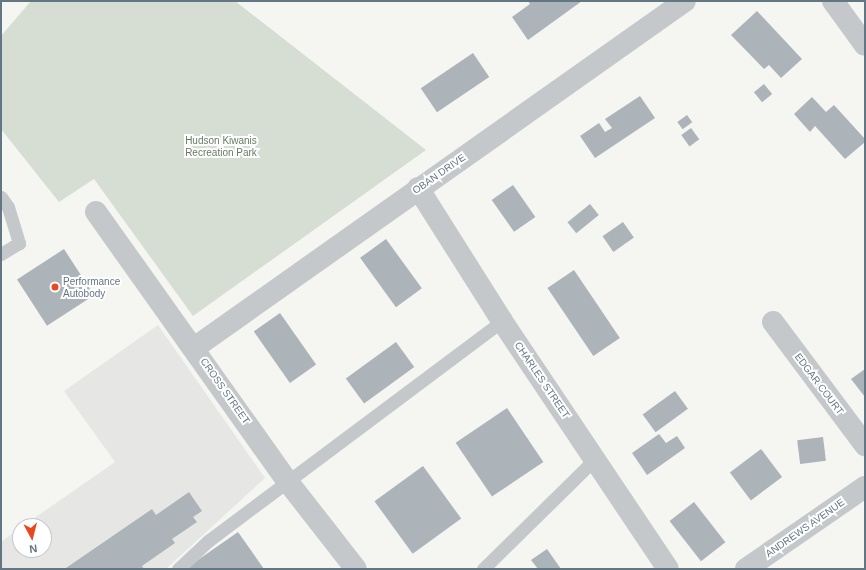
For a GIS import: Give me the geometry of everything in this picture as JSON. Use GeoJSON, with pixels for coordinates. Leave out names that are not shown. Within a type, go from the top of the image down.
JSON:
{"type":"FeatureCollection","features":[{"type":"Feature","properties":{"kind":"street","name":"OBAN DRIVE"},"geometry":{"type":"LineString","coordinates":[[194,348],[418,188],[685,1]]}},
{"type":"Feature","properties":{"kind":"street"},"geometry":{"type":"LineString","coordinates":[[833,1],[865,45]]}},
{"type":"Feature","properties":{"kind":"street","name":"CHARLES STREET"},"geometry":{"type":"LineString","coordinates":[[418,188],[502,321],[668,569]]}},
{"type":"Feature","properties":{"kind":"street","name":"CROSS STREET"},"geometry":{"type":"LineString","coordinates":[[96,212],[288,482],[356,569]]}},
{"type":"Feature","properties":{"kind":"street","name":"EDGAR COURT"},"geometry":{"type":"LineString","coordinates":[[773,322],[865,445]]}},
{"type":"Feature","properties":{"kind":"street","name":"ANDREWS AVENUE"},"geometry":{"type":"LineString","coordinates":[[746,569],[865,487]]}},
{"type":"Feature","properties":{"kind":"lane"},"geometry":{"type":"LineString","coordinates":[[1,197],[8,207],[19,243],[1,254]]}},
{"type":"Feature","properties":{"kind":"lane"},"geometry":{"type":"LineString","coordinates":[[178,569],[208,541],[502,321]]}},
{"type":"Feature","properties":{"kind":"lane"},"geometry":{"type":"LineString","coordinates":[[483,569],[595,459]]}},
{"type":"Feature","properties":{"kind":"shaded area"},"geometry":{"type":"Polygon","coordinates":[[[158,325],[265,478],[166,569],[1,569],[1,542],[12,534],[12,558],[52,558],[52,518],[34,518],[115,462],[64,391],[158,325]]]}},
{"type":"Feature","properties":{"kind":"green space","name":"Hudson Kiwanis Recreation Park"},"geometry":{"type":"Polygon","coordinates":[[[31,1],[235,1],[426,150],[193,316],[94,179],[59,202],[1,129],[1,36],[31,1]]]}},
{"type":"Feature","properties":{"kind":"building"},"geometry":{"type":"Polygon","coordinates":[[[528,1],[582,1],[528,40],[512,17],[530,4],[528,1]]]}},
{"type":"Feature","properties":{"kind":"building"},"geometry":{"type":"Polygon","coordinates":[[[757,11],[802,59],[781,78],[769,65],[764,69],[731,35],[757,11]]]}},
{"type":"Feature","properties":{"kind":"building"},"geometry":{"type":"Polygon","coordinates":[[[473,53],[489,77],[437,112],[421,88],[473,53]]]}},
{"type":"Feature","properties":{"kind":"building"},"geometry":{"type":"Polygon","coordinates":[[[764,84],[772,94],[762,102],[754,92],[764,84]]]}},
{"type":"Feature","properties":{"kind":"building"},"geometry":{"type":"Polygon","coordinates":[[[640,96],[655,118],[595,158],[580,136],[599,123],[605,132],[612,128],[605,119],[640,96]]]}},
{"type":"Feature","properties":{"kind":"building"},"geometry":{"type":"Polygon","coordinates":[[[812,97],[826,112],[834,105],[865,139],[865,142],[845,159],[815,126],[810,132],[794,114],[812,97]]]}},
{"type":"Feature","properties":{"kind":"building"},"geometry":{"type":"Polygon","coordinates":[[[687,115],[692,122],[683,129],[677,122],[687,115]]]}},
{"type":"Feature","properties":{"kind":"building"},"geometry":{"type":"Polygon","coordinates":[[[691,128],[699,139],[690,146],[681,135],[691,128]]]}},
{"type":"Feature","properties":{"kind":"building"},"geometry":{"type":"Polygon","coordinates":[[[513,185],[535,217],[514,232],[492,200],[513,185]]]}},
{"type":"Feature","properties":{"kind":"building"},"geometry":{"type":"Polygon","coordinates":[[[590,204],[599,215],[576,233],[567,222],[590,204]]]}},
{"type":"Feature","properties":{"kind":"building"},"geometry":{"type":"Polygon","coordinates":[[[623,222],[634,238],[613,252],[603,236],[623,222]]]}},
{"type":"Feature","properties":{"kind":"building"},"geometry":{"type":"Polygon","coordinates":[[[386,239],[422,288],[396,307],[360,258],[386,239]]]}},
{"type":"Feature","properties":{"kind":"building","name":"Performance Autobody"},"geometry":{"type":"Polygon","coordinates":[[[64,249],[94,295],[47,326],[17,279],[64,249]]]}},
{"type":"Feature","properties":{"kind":"building"},"geometry":{"type":"Polygon","coordinates":[[[574,270],[620,338],[593,356],[547,288],[574,270]]]}},
{"type":"Feature","properties":{"kind":"building"},"geometry":{"type":"Polygon","coordinates":[[[280,313],[316,365],[290,383],[254,331],[280,313]]]}},
{"type":"Feature","properties":{"kind":"building"},"geometry":{"type":"Polygon","coordinates":[[[396,342],[414,367],[364,404],[346,378],[396,342]]]}},
{"type":"Feature","properties":{"kind":"building"},"geometry":{"type":"Polygon","coordinates":[[[865,369],[865,397],[851,379],[865,369]]]}},
{"type":"Feature","properties":{"kind":"building"},"geometry":{"type":"Polygon","coordinates":[[[675,391],[688,409],[656,432],[643,415],[675,391]]]}},
{"type":"Feature","properties":{"kind":"building"},"geometry":{"type":"Polygon","coordinates":[[[507,408],[543,462],[492,497],[456,443],[507,408]]]}},
{"type":"Feature","properties":{"kind":"building"},"geometry":{"type":"Polygon","coordinates":[[[659,434],[666,443],[677,436],[685,448],[647,475],[632,453],[659,434]]]}},
{"type":"Feature","properties":{"kind":"building"},"geometry":{"type":"Polygon","coordinates":[[[823,437],[826,461],[800,464],[797,440],[823,437]]]}},
{"type":"Feature","properties":{"kind":"building"},"geometry":{"type":"Polygon","coordinates":[[[761,449],[782,477],[751,500],[730,472],[761,449]]]}},
{"type":"Feature","properties":{"kind":"building"},"geometry":{"type":"Polygon","coordinates":[[[423,466],[461,519],[413,554],[374,501],[423,466]]]}},
{"type":"Feature","properties":{"kind":"building"},"geometry":{"type":"Polygon","coordinates":[[[189,492],[202,511],[193,517],[197,522],[172,539],[175,543],[142,566],[144,569],[66,568],[152,509],[156,515],[189,492]]]}},
{"type":"Feature","properties":{"kind":"building"},"geometry":{"type":"Polygon","coordinates":[[[694,502],[725,542],[701,561],[670,521],[694,502]]]}},
{"type":"Feature","properties":{"kind":"building"},"geometry":{"type":"Polygon","coordinates":[[[238,532],[264,569],[185,569],[238,532]]]}},
{"type":"Feature","properties":{"kind":"building"},"geometry":{"type":"Polygon","coordinates":[[[547,549],[561,569],[538,569],[531,560],[547,549]]]}},
{"type":"Feature","properties":{"kind":"place","name":"Performance Autobody"},"geometry":{"type":"Point","coordinates":[55,287]}}]}
